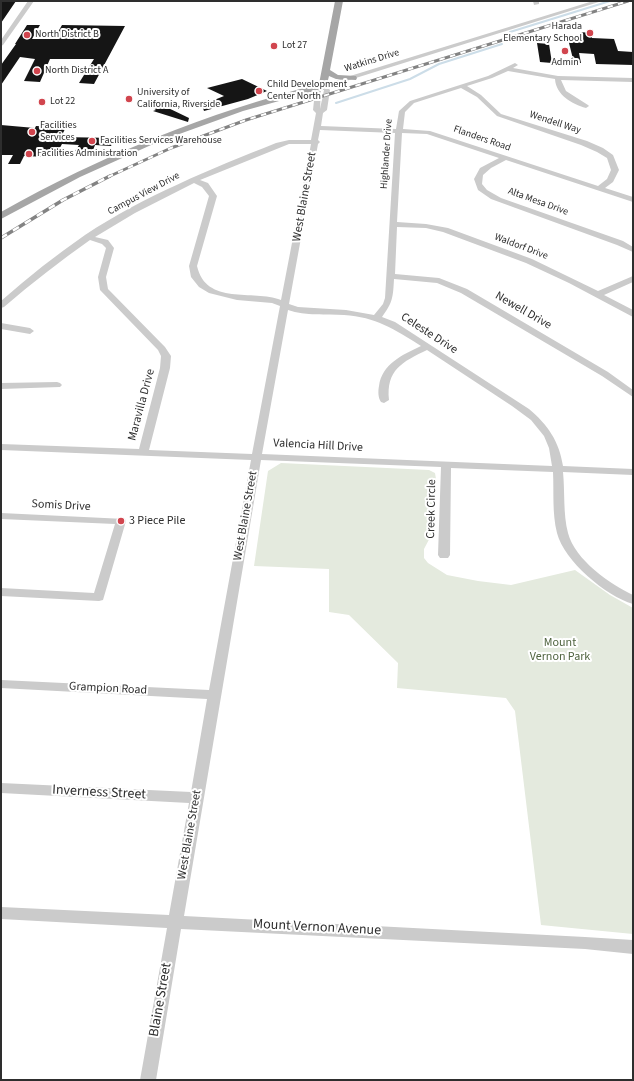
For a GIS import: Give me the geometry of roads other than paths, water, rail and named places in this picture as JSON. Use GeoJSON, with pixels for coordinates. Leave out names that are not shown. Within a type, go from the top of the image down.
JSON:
{"type":"FeatureCollection","features":[{"type":"Feature","properties":{"kind":"main road","name":"West Blaine Street"},"geometry":{"type":"LineString","coordinates":[[323,86],[339,1]]}},
{"type":"Feature","properties":{"kind":"main road"},"geometry":{"type":"LineString","coordinates":[[326,71],[336,76],[354,78]]}},
{"type":"Feature","properties":{"kind":"main road","name":"Watkins Drive"},"geometry":{"type":"LineString","coordinates":[[1,216],[70,178],[154,141],[239,110],[323,86]]}},
{"type":"Feature","properties":{"kind":"main road"},"geometry":{"type":"LineString","coordinates":[[290,95],[308,95],[317,98]]}},
{"type":"Feature","properties":{"kind":"street"},"geometry":{"type":"LineString","coordinates":[[1,44],[31,1]]}},
{"type":"Feature","properties":{"kind":"street","name":"Watkins Drive"},"geometry":{"type":"LineString","coordinates":[[323,86],[354,78],[598,1]]}},
{"type":"Feature","properties":{"kind":"street","name":"Highlander Drive"},"geometry":{"type":"LineString","coordinates":[[377,317],[387,304],[389,298],[399,130],[402,111],[406,106],[419,99],[498,74],[515,65]]}},
{"type":"Feature","properties":{"kind":"street"},"geometry":{"type":"LineString","coordinates":[[507,69],[558,78],[633,80]]}},
{"type":"Feature","properties":{"kind":"street"},"geometry":{"type":"LineString","coordinates":[[558,78],[557,84],[561,92],[586,106]]}},
{"type":"Feature","properties":{"kind":"street","name":"West Blaine Street"},"geometry":{"type":"LineString","coordinates":[[175,921],[257,456],[316,142],[320,112],[324,110],[327,90],[323,86],[318,91],[317,98],[316,110],[320,112]]}},
{"type":"Feature","properties":{"kind":"street","name":"Wendell Way"},"geometry":{"type":"LineString","coordinates":[[462,86],[479,96],[499,115],[584,143],[610,157],[615,170],[610,180],[599,189]]}},
{"type":"Feature","properties":{"kind":"street","name":"Flanders Road"},"geometry":{"type":"LineString","coordinates":[[318,128],[428,132],[633,200]]}},
{"type":"Feature","properties":{"kind":"street","name":"Campus View Drive"},"geometry":{"type":"LineString","coordinates":[[1,305],[50,264],[88,237],[141,205],[192,180],[279,145],[289,142],[316,142]]}},
{"type":"Feature","properties":{"kind":"street","name":"Alta Mesa Drive"},"geometry":{"type":"LineString","coordinates":[[505,158],[484,169],[480,173],[478,182],[480,189],[484,193],[498,200],[633,250]]}},
{"type":"Feature","properties":{"kind":"street","name":"Celeste Drive"},"geometry":{"type":"LineString","coordinates":[[192,180],[205,185],[213,196],[193,266],[193,274],[197,280],[213,291],[225,295],[245,299],[274,300],[296,310],[346,312],[377,317],[392,324],[531,415],[549,436],[556,455],[562,528],[568,546],[576,558],[599,579],[633,600]]}},
{"type":"Feature","properties":{"kind":"street","name":"Waldorf Drive"},"geometry":{"type":"LineString","coordinates":[[394,224],[419,225],[445,230],[557,273],[633,314]]}},
{"type":"Feature","properties":{"kind":"street","name":"Maravilla Drive"},"geometry":{"type":"LineString","coordinates":[[88,237],[105,242],[110,248],[102,277],[104,290],[157,343],[166,356],[165,368],[142,452]]}},
{"type":"Feature","properties":{"kind":"street","name":"Newell Drive"},"geometry":{"type":"LineString","coordinates":[[390,276],[432,280],[460,288],[605,374],[633,394]]}},
{"type":"Feature","properties":{"kind":"street"},"geometry":{"type":"LineString","coordinates":[[597,295],[633,279]]}},
{"type":"Feature","properties":{"kind":"street"},"geometry":{"type":"LineString","coordinates":[[1,326],[30,331]]}},
{"type":"Feature","properties":{"kind":"street"},"geometry":{"type":"LineString","coordinates":[[384,400],[383,385],[385,377],[391,368],[406,356],[427,347]]}},
{"type":"Feature","properties":{"kind":"street"},"geometry":{"type":"LineString","coordinates":[[1,386],[57,385]]}},
{"type":"Feature","properties":{"kind":"street","name":"Valencia Hill Drive"},"geometry":{"type":"LineString","coordinates":[[1,447],[633,472]]}},
{"type":"Feature","properties":{"kind":"street","name":"Creek Circle"},"geometry":{"type":"LineString","coordinates":[[444,555],[446,464]]}},
{"type":"Feature","properties":{"kind":"street","name":"Somis Drive"},"geometry":{"type":"LineString","coordinates":[[1,516],[121,521],[99,597],[1,592]]}},
{"type":"Feature","properties":{"kind":"street","name":"Grampion Road"},"geometry":{"type":"LineString","coordinates":[[1,684],[215,695]]}},
{"type":"Feature","properties":{"kind":"street","name":"Inverness Street"},"geometry":{"type":"LineString","coordinates":[[1,788],[197,798]]}},
{"type":"Feature","properties":{"kind":"street","name":"Mount Vernon Avenue"},"geometry":{"type":"LineString","coordinates":[[1,913],[585,943],[633,947]]}},
{"type":"Feature","properties":{"kind":"street","name":"Blaine Street"},"geometry":{"type":"LineString","coordinates":[[148,1080],[175,921]]}},
{"type":"Feature","properties":{"kind":"waterway"},"geometry":{"type":"LineString","coordinates":[[510,32],[610,1]]}},
{"type":"Feature","properties":{"kind":"waterway"},"geometry":{"type":"LineString","coordinates":[[336,103],[410,79],[439,64],[502,44]]}},
{"type":"Feature","properties":{"kind":"railway"},"geometry":{"type":"LineString","coordinates":[[108,177],[171,148],[246,120],[628,1]]}},
{"type":"Feature","properties":{"kind":"railway"},"geometry":{"type":"LineString","coordinates":[[1,238],[63,200],[108,177]]}},
{"type":"Feature","properties":{"kind":"place","name":"Harada Elementary School"},"geometry":{"type":"Point","coordinates":[590,33]}},
{"type":"Feature","properties":{"kind":"place","name":"North District B"},"geometry":{"type":"Point","coordinates":[27,35]}},
{"type":"Feature","properties":{"kind":"place","name":"Lot 27"},"geometry":{"type":"Point","coordinates":[274,46]}},
{"type":"Feature","properties":{"kind":"place","name":"Admin"},"geometry":{"type":"Point","coordinates":[565,51]}},
{"type":"Feature","properties":{"kind":"place","name":"North District A"},"geometry":{"type":"Point","coordinates":[37,71]}},
{"type":"Feature","properties":{"kind":"place","name":"Child Development Center North"},"geometry":{"type":"Point","coordinates":[259,91]}},
{"type":"Feature","properties":{"kind":"place","name":"University of California, Riverside"},"geometry":{"type":"Point","coordinates":[129,99]}},
{"type":"Feature","properties":{"kind":"place","name":"Lot 22"},"geometry":{"type":"Point","coordinates":[42,102]}},
{"type":"Feature","properties":{"kind":"place","name":"Facilities Services"},"geometry":{"type":"Point","coordinates":[32,132]}},
{"type":"Feature","properties":{"kind":"place","name":"Facilities Services Warehouse"},"geometry":{"type":"Point","coordinates":[92,141]}},
{"type":"Feature","properties":{"kind":"place","name":"Facilities Administration"},"geometry":{"type":"Point","coordinates":[29,154]}},
{"type":"Feature","properties":{"kind":"place","name":"3 Piece Pile"},"geometry":{"type":"Point","coordinates":[121,521]}},
{"type":"Feature","properties":{"kind":"park label","name":"Mount Vernon Park"},"geometry":{"type":"Point","coordinates":[560,650]}}]}
